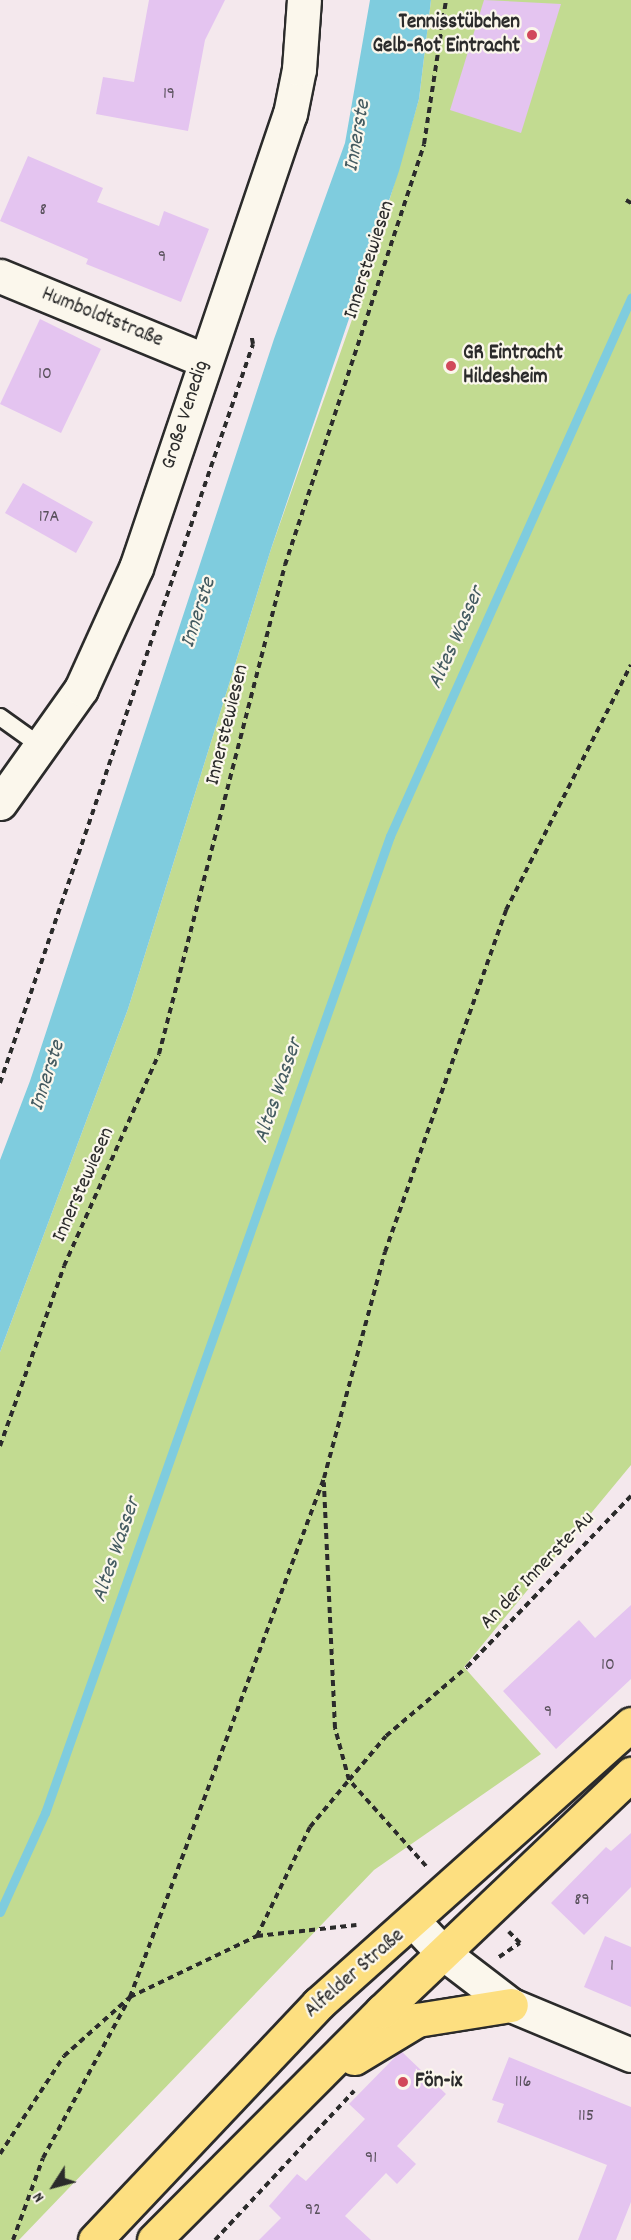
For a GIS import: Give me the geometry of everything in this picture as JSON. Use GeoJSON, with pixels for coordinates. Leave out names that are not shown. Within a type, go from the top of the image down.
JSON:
{"type":"FeatureCollection","features":[{"type":"Feature","properties":{"kind":"main road","name":"Alfelder Straße"},"geometry":{"type":"LineString","coordinates":[[95,2240],[318,2004],[414,1922],[631,1724]]}},
{"type":"Feature","properties":{"kind":"main road","name":"Alfelder Straße"},"geometry":{"type":"LineString","coordinates":[[154,2240],[443,1953],[631,1774]]}},
{"type":"Feature","properties":{"kind":"main road"},"geometry":{"type":"LineString","coordinates":[[314,2082],[417,2020],[511,2004]]}},
{"type":"Feature","properties":{"kind":"street","name":"Große Venedig"},"geometry":{"type":"LineString","coordinates":[[0,803],[42,747],[81,689],[110,633],[290,114],[300,69],[304,0]]}},
{"type":"Feature","properties":{"kind":"street","name":"Humboldtstraße"},"geometry":{"type":"LineString","coordinates":[[0,276],[204,360]]}},
{"type":"Feature","properties":{"kind":"street"},"geometry":{"type":"LineString","coordinates":[[414,1922],[443,1953],[511,2004],[631,2055]]}},
{"type":"Feature","properties":{"kind":"lane"},"geometry":{"type":"LineString","coordinates":[[0,717],[42,747]]}},
{"type":"Feature","properties":{"kind":"path","name":"Innerstewiesen"},"geometry":{"type":"LineString","coordinates":[[0,1446],[64,1266],[159,1054],[285,565],[424,144],[446,0]]}},
{"type":"Feature","properties":{"kind":"path"},"geometry":{"type":"LineString","coordinates":[[626,200],[631,203]]}},
{"type":"Feature","properties":{"kind":"path"},"geometry":{"type":"LineString","coordinates":[[0,1083],[253,344],[248,323]]}},
{"type":"Feature","properties":{"kind":"path"},"geometry":{"type":"LineString","coordinates":[[13,2240],[43,2158],[130,1997],[324,1478],[385,1252],[506,910],[631,665]]}},
{"type":"Feature","properties":{"kind":"path"},"geometry":{"type":"LineString","coordinates":[[324,1478],[335,1728],[349,1780],[426,1866]]}},
{"type":"Feature","properties":{"kind":"path","name":"An der Innerste-Au"},"geometry":{"type":"LineString","coordinates":[[257,1935],[310,1827],[386,1736],[466,1667],[631,1496]]}},
{"type":"Feature","properties":{"kind":"path"},"geometry":{"type":"LineString","coordinates":[[0,2154],[63,2056],[130,1997],[257,1935],[365,1924]]}},
{"type":"Feature","properties":{"kind":"path"},"geometry":{"type":"LineString","coordinates":[[215,2240],[362,2082]]}},
{"type":"Feature","properties":{"kind":"green space"},"geometry":{"type":"Polygon","coordinates":[[[431,0],[631,0],[631,1465],[464,1667],[541,1754],[374,1870],[19,2240],[0,2240],[0,1352],[128,1009],[271,549],[366,280],[419,99],[431,0]]]}},
{"type":"Feature","properties":{"kind":"water","name":"Innerste"},"geometry":{"type":"Polygon","coordinates":[[[370,0],[431,0],[419,99],[399,171],[271,549],[128,1009],[0,1352],[0,1160],[30,1081],[274,339],[345,143],[370,0]]]}},
{"type":"Feature","properties":{"kind":"building"},"geometry":{"type":"Polygon","coordinates":[[[149,0],[225,0],[205,40],[188,131],[96,114],[103,77],[134,82],[149,0]]]}},
{"type":"Feature","properties":{"kind":"building"},"geometry":{"type":"Polygon","coordinates":[[[484,0],[561,4],[521,133],[450,110],[484,0]]]}},
{"type":"Feature","properties":{"kind":"building"},"geometry":{"type":"Polygon","coordinates":[[[28,156],[103,188],[97,202],[159,226],[164,211],[209,229],[181,302],[86,264],[88,259],[0,221],[28,156]]]}},
{"type":"Feature","properties":{"kind":"building"},"geometry":{"type":"Polygon","coordinates":[[[40,319],[101,349],[61,433],[0,404],[40,319]]]}},
{"type":"Feature","properties":{"kind":"building"},"geometry":{"type":"Polygon","coordinates":[[[23,483],[93,522],[76,553],[5,513],[23,483]]]}},
{"type":"Feature","properties":{"kind":"building"},"geometry":{"type":"Polygon","coordinates":[[[631,1605],[631,1679],[556,1749],[503,1691],[579,1620],[595,1638],[631,1605]]]}},
{"type":"Feature","properties":{"kind":"building"},"geometry":{"type":"Polygon","coordinates":[[[631,1833],[631,1887],[584,1935],[551,1903],[606,1847],[611,1851],[631,1833]]]}},
{"type":"Feature","properties":{"kind":"building"},"geometry":{"type":"Polygon","coordinates":[[[605,1936],[631,1947],[631,2007],[584,1987],[605,1936]]]}},
{"type":"Feature","properties":{"kind":"building"},"geometry":{"type":"Polygon","coordinates":[[[401,2051],[446,2094],[397,2146],[416,2164],[397,2184],[386,2173],[345,2216],[371,2240],[259,2240],[281,2218],[269,2206],[297,2174],[306,2181],[365,2119],[349,2104],[401,2051]]]}},
{"type":"Feature","properties":{"kind":"building"},"geometry":{"type":"Polygon","coordinates":[[[509,2057],[631,2107],[631,2202],[616,2240],[578,2240],[607,2165],[497,2122],[504,2104],[492,2100],[509,2057]]]}},
{"type":"Feature","properties":{"kind":"waterway","name":"Altes Wasser"},"geometry":{"type":"LineString","coordinates":[[0,1912],[45,1813],[390,836],[631,298]]}},
{"type":"Feature","properties":{"kind":"place","name":"Tennisstübchen Gelb-Rot Eintracht"},"geometry":{"type":"Point","coordinates":[532,35]}},
{"type":"Feature","properties":{"kind":"place","name":"GR Eintracht Hildesheim"},"geometry":{"type":"Point","coordinates":[451,366]}},
{"type":"Feature","properties":{"kind":"place","name":"Fön-ix"},"geometry":{"type":"Point","coordinates":[403,2082]}}]}
